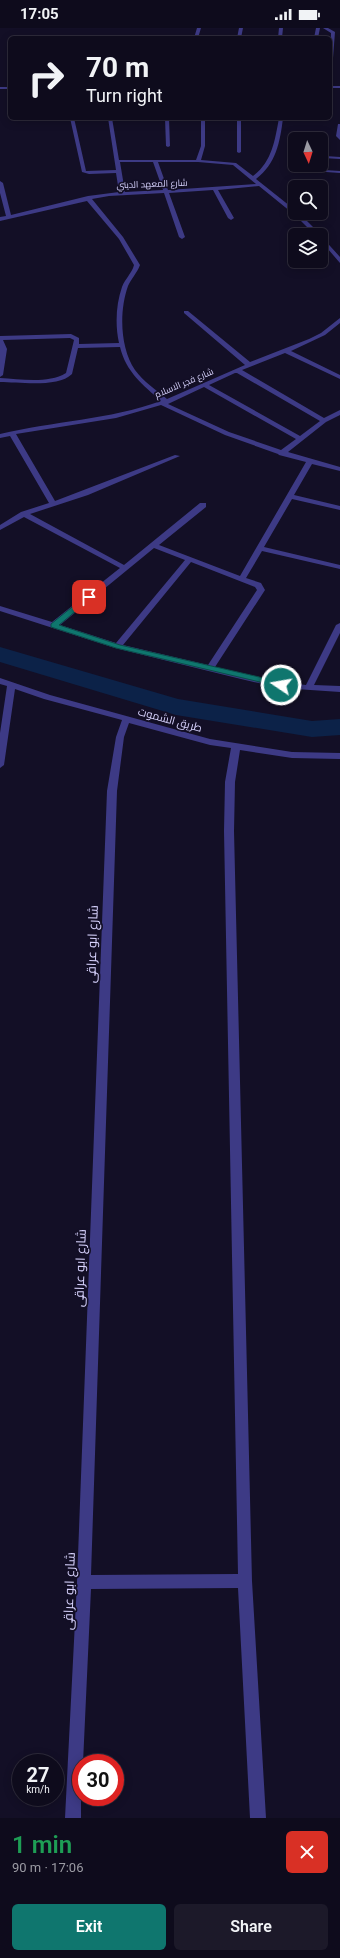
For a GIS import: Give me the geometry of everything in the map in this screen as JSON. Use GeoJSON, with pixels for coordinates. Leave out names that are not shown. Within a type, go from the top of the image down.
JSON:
{"type":"FeatureCollection","features":[{"type":"Feature","properties":{"kind":"street"},"geometry":{"type":"LineString","coordinates":[[325,28],[333,32],[332,43]]}},
{"type":"Feature","properties":{"kind":"street"},"geometry":{"type":"LineString","coordinates":[[72,120],[84,172],[118,171]]}},
{"type":"Feature","properties":{"kind":"street"},"geometry":{"type":"LineString","coordinates":[[110,120],[122,192]]}},
{"type":"Feature","properties":{"kind":"street"},"geometry":{"type":"LineString","coordinates":[[167,120],[168,146]]}},
{"type":"Feature","properties":{"kind":"street"},"geometry":{"type":"LineString","coordinates":[[198,161],[202,146],[203,120]]}},
{"type":"Feature","properties":{"kind":"street"},"geometry":{"type":"LineString","coordinates":[[239,120],[239,152]]}},
{"type":"Feature","properties":{"kind":"street"},"geometry":{"type":"LineString","coordinates":[[252,179],[263,171],[275,152],[281,120]]}},
{"type":"Feature","properties":{"kind":"street"},"geometry":{"type":"LineString","coordinates":[[340,125],[338,136],[340,139]]}},
{"type":"Feature","properties":{"kind":"street"},"geometry":{"type":"LineString","coordinates":[[328,157],[340,158]]}},
{"type":"Feature","properties":{"kind":"street"},"geometry":{"type":"LineString","coordinates":[[117,161],[198,161],[234,164],[298,215],[311,228]]}},
{"type":"Feature","properties":{"kind":"street"},"geometry":{"type":"LineString","coordinates":[[155,161],[167,191],[182,237]]}},
{"type":"Feature","properties":{"kind":"street"},"geometry":{"type":"LineString","coordinates":[[328,171],[340,172]]}},
{"type":"Feature","properties":{"kind":"street"},"geometry":{"type":"LineString","coordinates":[[0,183],[9,217]]}},
{"type":"Feature","properties":{"kind":"street","name":"شارع المعهد الديني"},"geometry":{"type":"LineString","coordinates":[[0,219],[88,198],[122,192],[215,189],[259,185]]}},
{"type":"Feature","properties":{"kind":"street"},"geometry":{"type":"LineString","coordinates":[[215,189],[231,218]]}},
{"type":"Feature","properties":{"kind":"street"},"geometry":{"type":"LineString","coordinates":[[88,198],[121,238],[137,265],[125,286],[121,303],[123,345],[132,369],[164,402],[195,421],[282,454],[340,469]]}},
{"type":"Feature","properties":{"kind":"street"},"geometry":{"type":"LineString","coordinates":[[328,246],[340,261]]}},
{"type":"Feature","properties":{"kind":"street"},"geometry":{"type":"LineString","coordinates":[[333,252],[340,251]]}},
{"type":"Feature","properties":{"kind":"street"},"geometry":{"type":"LineString","coordinates":[[186,312],[249,365]]}},
{"type":"Feature","properties":{"kind":"street","name":"شارع فجر الاسلام"},"geometry":{"type":"LineString","coordinates":[[0,436],[38,427],[116,416],[164,402],[337,328],[340,320]]}},
{"type":"Feature","properties":{"kind":"street"},"geometry":{"type":"LineString","coordinates":[[0,375],[4,349],[0,338],[71,336],[77,339],[69,374],[66,377],[54,380],[0,380]]}},
{"type":"Feature","properties":{"kind":"street"},"geometry":{"type":"LineString","coordinates":[[76,346],[123,345]]}},
{"type":"Feature","properties":{"kind":"street"},"geometry":{"type":"LineString","coordinates":[[285,351],[340,377]]}},
{"type":"Feature","properties":{"kind":"street"},"geometry":{"type":"LineString","coordinates":[[237,370],[324,421]]}},
{"type":"Feature","properties":{"kind":"street"},"geometry":{"type":"LineString","coordinates":[[205,385],[301,439]]}},
{"type":"Feature","properties":{"kind":"street"},"geometry":{"type":"LineString","coordinates":[[282,454],[324,421],[340,412]]}},
{"type":"Feature","properties":{"kind":"street"},"geometry":{"type":"LineString","coordinates":[[12,433],[53,503]]}},
{"type":"Feature","properties":{"kind":"street"},"geometry":{"type":"LineString","coordinates":[[0,528],[24,514],[177,456]]}},
{"type":"Feature","properties":{"kind":"street"},"geometry":{"type":"LineString","coordinates":[[242,579],[310,462]]}},
{"type":"Feature","properties":{"kind":"street"},"geometry":{"type":"LineString","coordinates":[[289,496],[340,508]]}},
{"type":"Feature","properties":{"kind":"street"},"geometry":{"type":"LineString","coordinates":[[54,625],[203,505]]}},
{"type":"Feature","properties":{"kind":"street"},"geometry":{"type":"LineString","coordinates":[[24,514],[125,568]]}},
{"type":"Feature","properties":{"kind":"street"},"geometry":{"type":"LineString","coordinates":[[153,545],[258,585],[262,590],[210,668]]}},
{"type":"Feature","properties":{"kind":"street"},"geometry":{"type":"LineString","coordinates":[[259,548],[340,567]]}},
{"type":"Feature","properties":{"kind":"street"},"geometry":{"type":"LineString","coordinates":[[118,646],[190,559]]}},
{"type":"Feature","properties":{"kind":"street"},"geometry":{"type":"LineString","coordinates":[[0,608],[118,646],[281,685],[340,689]]}},
{"type":"Feature","properties":{"kind":"street"},"geometry":{"type":"LineString","coordinates":[[309,688],[340,625]]}},
{"type":"Feature","properties":{"kind":"street","name":"طريق الشموت"},"geometry":{"type":"LineString","coordinates":[[0,681],[47,697],[126,720],[210,742],[292,755],[340,756]]}},
{"type":"Feature","properties":{"kind":"street"},"geometry":{"type":"LineString","coordinates":[[0,765],[11,684]]}},
{"type":"Feature","properties":{"kind":"street","name":"شارع ابو عراقى"},"geometry":{"type":"LineString","coordinates":[[73,1818],[84,1582],[112,792],[120,737],[126,720]]}},
{"type":"Feature","properties":{"kind":"street"},"geometry":{"type":"LineString","coordinates":[[236,746],[230,782],[229,830],[245,1581],[258,1818]]}},
{"type":"Feature","properties":{"kind":"street"},"geometry":{"type":"LineString","coordinates":[[84,1582],[245,1581]]}},
{"type":"Feature","properties":{"kind":"waterway"},"geometry":{"type":"LineString","coordinates":[[0,654],[176,707],[312,729],[340,727]]}},
{"type":"Feature","properties":{"kind":"route"},"geometry":{"type":"LineString","coordinates":[[89,597],[54,625],[118,646],[281,685]]}}]}
